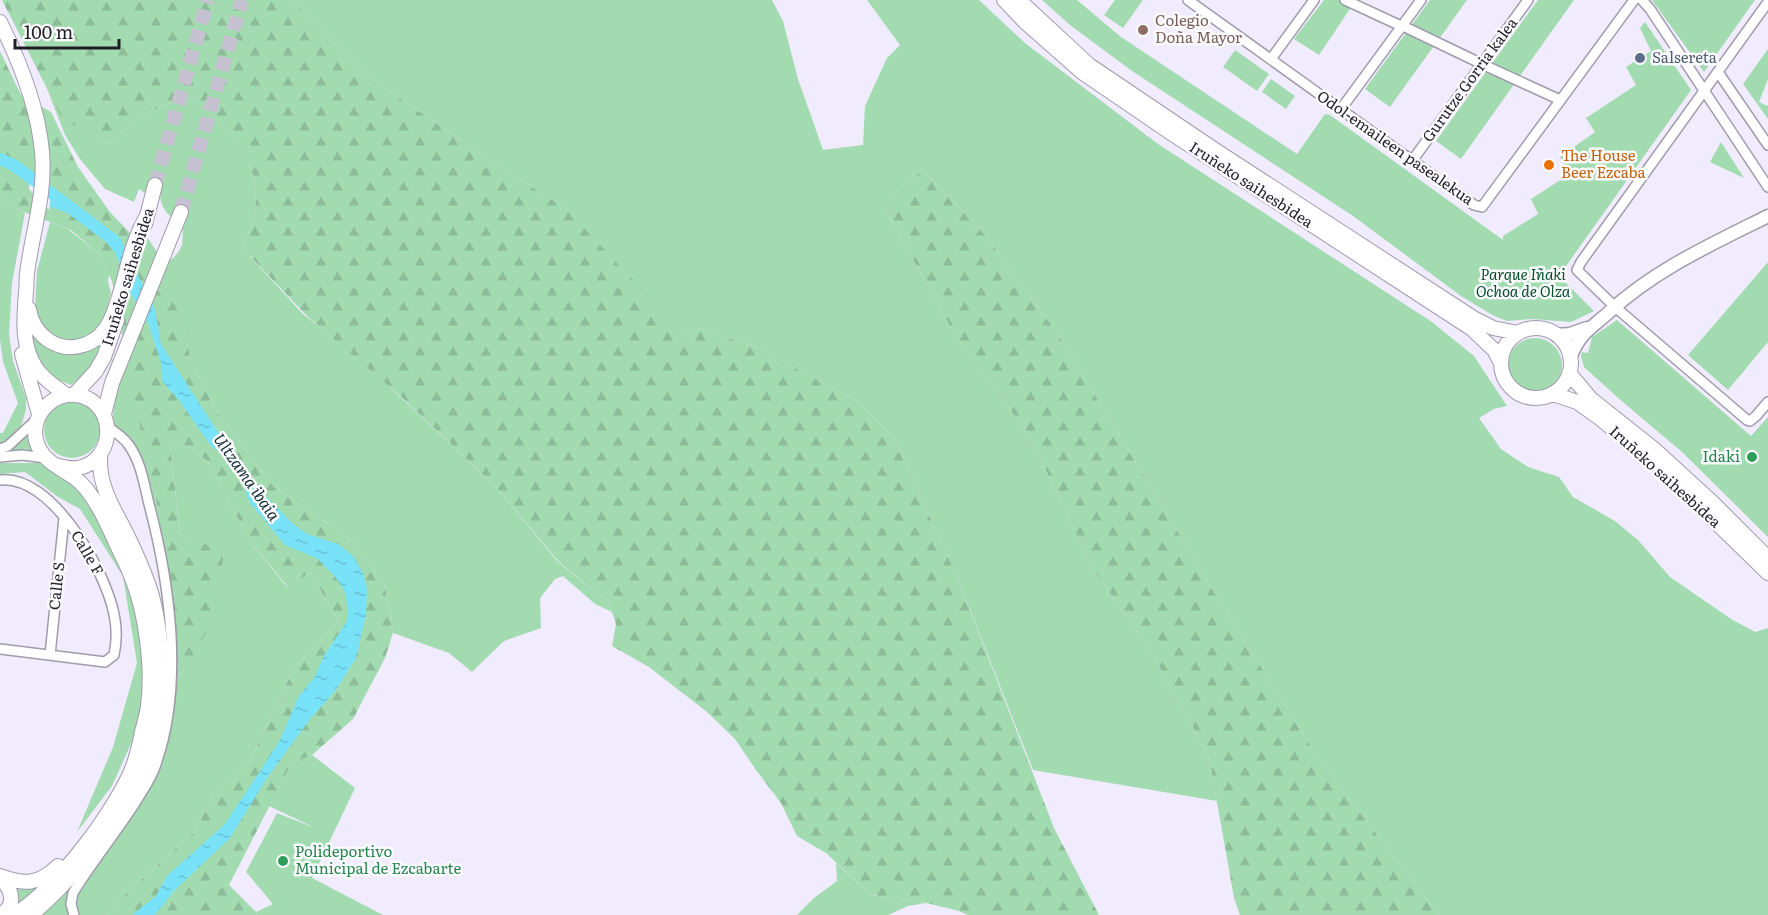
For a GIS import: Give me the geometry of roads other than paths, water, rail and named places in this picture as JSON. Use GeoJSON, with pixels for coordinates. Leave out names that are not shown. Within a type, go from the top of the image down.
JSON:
{"type":"FeatureCollection","features":[{"type":"Feature","properties":{"kind":"highway","name":"Iruñeko saihesbidea"},"geometry":{"type":"LineString","coordinates":[[1004,0],[1025,22],[1083,73],[1472,329],[1494,350],[1501,363]]}},
{"type":"Feature","properties":{"kind":"highway","name":"Iruñeko saihesbidea"},"geometry":{"type":"LineString","coordinates":[[1019,0],[1089,65],[1212,148],[1475,319],[1493,328],[1518,333]]}},
{"type":"Feature","properties":{"kind":"highway"},"geometry":{"type":"LineString","coordinates":[[0,22],[26,81],[36,116],[42,153],[42,182],[27,275],[24,320],[27,347],[37,370],[70,395],[91,400],[106,420],[101,474],[152,596],[160,645],[160,688],[154,730],[147,759],[133,791],[80,867],[54,895],[31,915]]}},
{"type":"Feature","properties":{"kind":"highway","name":"Iruñeko saihesbidea"},"geometry":{"type":"LineString","coordinates":[[70,395],[96,370],[104,357],[155,185]]}},
{"type":"Feature","properties":{"kind":"highway","name":"Iruñeko saihesbidea"},"geometry":{"type":"LineString","coordinates":[[106,420],[112,383],[181,212]]}},
{"type":"Feature","properties":{"kind":"highway"},"geometry":{"type":"LineString","coordinates":[[35,227],[37,249],[29,296],[29,312],[33,324],[41,335],[53,343],[66,347],[77,347],[89,344],[98,338],[114,318]]}},
{"type":"Feature","properties":{"kind":"highway"},"geometry":{"type":"LineString","coordinates":[[14,915],[46,889],[95,832],[129,776],[137,754],[148,705],[148,645],[132,577],[101,511],[89,493],[78,480],[51,461],[39,449],[35,435],[38,417],[19,337],[19,307],[27,275]]}},
{"type":"Feature","properties":{"kind":"highway"},"geometry":{"type":"LineString","coordinates":[[1528,329],[1547,330],[1556,335],[1568,349],[1569,373],[1560,388],[1553,394],[1543,398],[1523,396],[1507,382],[1502,373],[1503,351],[1509,340],[1518,333],[1528,329]]}},
{"type":"Feature","properties":{"kind":"highway","name":"Iruñeko saihesbidea"},"geometry":{"type":"LineString","coordinates":[[1569,373],[1591,399],[1662,457],[1714,504],[1768,558]]}},
{"type":"Feature","properties":{"kind":"highway","name":"Iruñeko saihesbidea"},"geometry":{"type":"LineString","coordinates":[[1553,394],[1576,402],[1661,469],[1768,573]]}},
{"type":"Feature","properties":{"kind":"highway"},"geometry":{"type":"LineString","coordinates":[[38,417],[50,402],[70,395]]}},
{"type":"Feature","properties":{"kind":"highway"},"geometry":{"type":"LineString","coordinates":[[51,461],[70,469],[80,468],[88,465],[103,449]]}},
{"type":"Feature","properties":{"kind":"highway"},"geometry":{"type":"LineString","coordinates":[[0,876],[18,882],[31,882],[43,878],[71,852],[124,785]]}},
{"type":"Feature","properties":{"kind":"highway"},"geometry":{"type":"LineString","coordinates":[[0,876],[9,886],[12,895],[10,904],[2,915]]}},
{"type":"Feature","properties":{"kind":"main road"},"geometry":{"type":"LineString","coordinates":[[1570,358],[1579,340],[1591,326],[1659,273],[1768,216]]}},
{"type":"Feature","properties":{"kind":"main road"},"geometry":{"type":"LineString","coordinates":[[1556,335],[1570,334],[1591,326]]}},
{"type":"Feature","properties":{"kind":"street","name":"Odol-emaileen pasealekua"},"geometry":{"type":"LineString","coordinates":[[1188,0],[1474,205],[1482,207],[1634,0]]}},
{"type":"Feature","properties":{"kind":"street"},"geometry":{"type":"LineString","coordinates":[[1201,9],[1208,0]]}},
{"type":"Feature","properties":{"kind":"street"},"geometry":{"type":"LineString","coordinates":[[1271,59],[1314,0]]}},
{"type":"Feature","properties":{"kind":"street"},"geometry":{"type":"LineString","coordinates":[[1345,0],[1558,99]]}},
{"type":"Feature","properties":{"kind":"street"},"geometry":{"type":"LineString","coordinates":[[1341,110],[1421,0]]}},
{"type":"Feature","properties":{"kind":"street","name":"Gurutze Gorria kalea"},"geometry":{"type":"LineString","coordinates":[[1412,160],[1528,0]]}},
{"type":"Feature","properties":{"kind":"street"},"geometry":{"type":"LineString","coordinates":[[1642,0],[1768,187]]}},
{"type":"Feature","properties":{"kind":"street"},"geometry":{"type":"LineString","coordinates":[[1768,2],[1577,270],[1614,306],[1747,420],[1750,421],[1756,416],[1768,402]]}},
{"type":"Feature","properties":{"kind":"street"},"geometry":{"type":"LineString","coordinates":[[1718,72],[1768,145]]}},
{"type":"Feature","properties":{"kind":"street"},"geometry":{"type":"LineString","coordinates":[[0,449],[8,446],[38,417]]}},
{"type":"Feature","properties":{"kind":"street"},"geometry":{"type":"LineString","coordinates":[[74,915],[71,904],[73,893],[125,819],[156,764],[170,708],[172,655],[165,585],[154,521],[139,466],[129,445],[106,420]]}},
{"type":"Feature","properties":{"kind":"street"},"geometry":{"type":"LineString","coordinates":[[103,449],[117,440],[129,445]]}},
{"type":"Feature","properties":{"kind":"street"},"geometry":{"type":"LineString","coordinates":[[0,458],[22,455],[51,461]]}},
{"type":"Feature","properties":{"kind":"street","name":"Calle F"},"geometry":{"type":"LineString","coordinates":[[0,480],[19,482],[34,488],[64,518],[84,544],[109,596],[117,638],[114,655],[105,662],[50,655]]}},
{"type":"Feature","properties":{"kind":"street","name":"Calle S"},"geometry":{"type":"LineString","coordinates":[[50,655],[64,518]]}},
{"type":"Feature","properties":{"kind":"street"},"geometry":{"type":"LineString","coordinates":[[0,649],[50,655]]}},
{"type":"Feature","properties":{"kind":"water"},"geometry":{"type":"Polygon","coordinates":[[[0,156],[111,238],[121,242],[155,309],[161,344],[225,443],[267,497],[291,522],[307,534],[338,544],[353,556],[363,573],[367,589],[366,614],[356,658],[336,690],[310,719],[267,778],[230,838],[174,891],[155,915],[132,915],[156,896],[167,876],[224,825],[257,776],[280,740],[299,696],[314,678],[324,656],[347,621],[345,592],[337,579],[318,559],[285,545],[250,503],[239,475],[224,455],[211,446],[178,399],[162,381],[161,363],[149,325],[130,292],[115,252],[105,241],[68,213],[51,207],[28,183],[0,163],[0,156]]]}},
{"type":"Feature","properties":{"kind":"waterway","name":"Ultzama ibaia"},"geometry":{"type":"LineString","coordinates":[[0,159],[14,165],[115,241],[118,247]]}},
{"type":"Feature","properties":{"kind":"tunnel"},"geometry":{"type":"LineString","coordinates":[[155,185],[208,0]]}},
{"type":"Feature","properties":{"kind":"tunnel"},"geometry":{"type":"LineString","coordinates":[[181,212],[242,0]]}},
{"type":"Feature","properties":{"kind":"place","name":"Colegio Doña Mayor"},"geometry":{"type":"Point","coordinates":[1143,30]}},
{"type":"Feature","properties":{"kind":"place","name":"Salsereta"},"geometry":{"type":"Point","coordinates":[1640,58]}},
{"type":"Feature","properties":{"kind":"place","name":"The House Beer Ezcaba"},"geometry":{"type":"Point","coordinates":[1549,165]}},
{"type":"Feature","properties":{"kind":"place","name":"Idaki"},"geometry":{"type":"Point","coordinates":[1752,457]}},
{"type":"Feature","properties":{"kind":"place","name":"Polideportivo Municipal de Ezcabarte"},"geometry":{"type":"Point","coordinates":[283,861]}},
{"type":"Feature","properties":{"kind":"park label","name":"Parque Iñaki Ochoa de Olza"},"geometry":{"type":"Point","coordinates":[1523,284]}}]}
